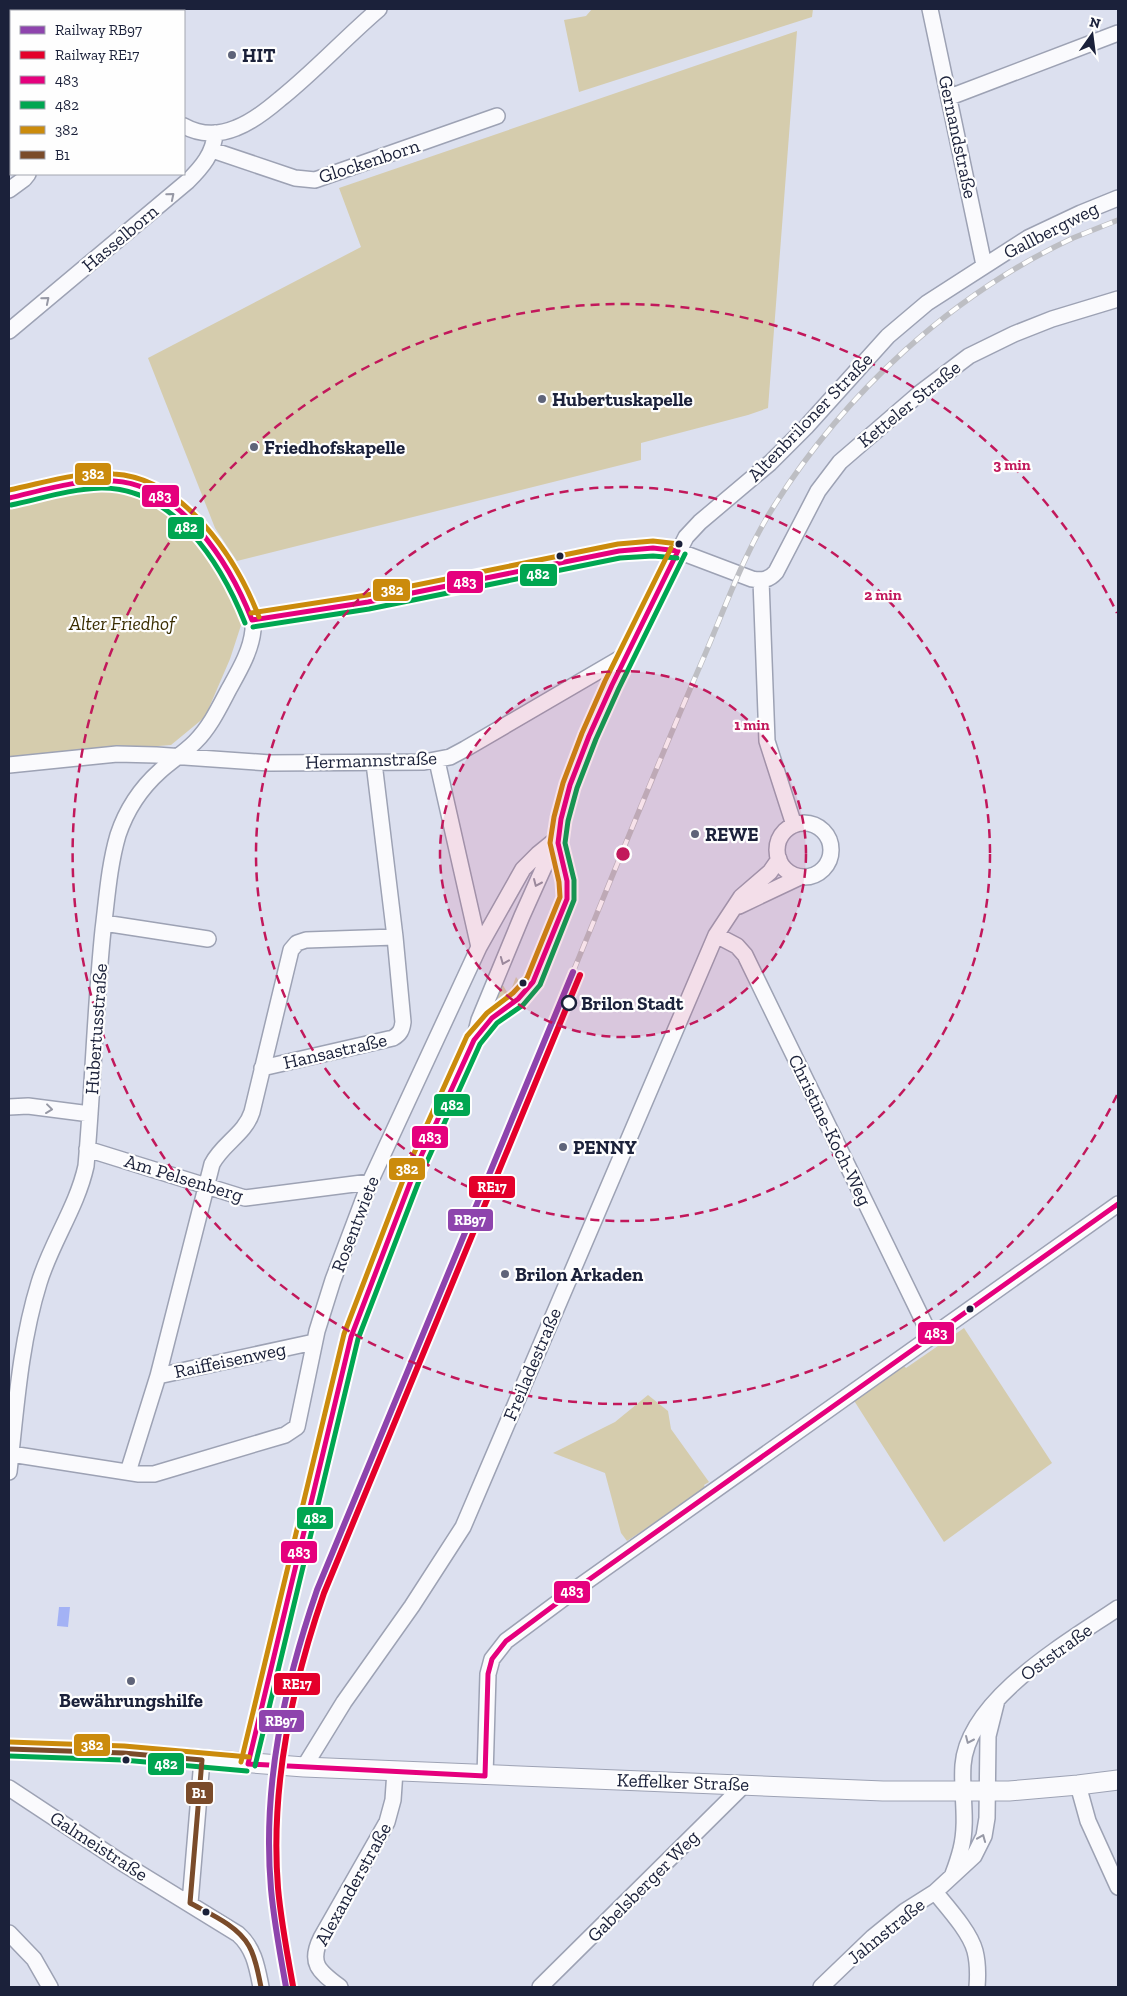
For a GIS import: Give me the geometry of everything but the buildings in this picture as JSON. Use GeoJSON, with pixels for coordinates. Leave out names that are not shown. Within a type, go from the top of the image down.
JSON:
{"type":"FeatureCollection","features":[{"type":"Feature","properties":{"kind":"street"},"geometry":{"type":"LineString","coordinates":[[185,126],[194,130],[215,133],[237,128],[260,116],[298,85],[379,9]]}},
{"type":"Feature","properties":{"kind":"street","name":"Gernandstraße"},"geometry":{"type":"LineString","coordinates":[[930,9],[984,265]]}},
{"type":"Feature","properties":{"kind":"street"},"geometry":{"type":"LineString","coordinates":[[950,97],[1118,33]]}},
{"type":"Feature","properties":{"kind":"street","name":"Glockenborn"},"geometry":{"type":"LineString","coordinates":[[212,150],[295,178],[316,180],[497,116]]}},
{"type":"Feature","properties":{"kind":"street","name":"Hasselborn"},"geometry":{"type":"LineString","coordinates":[[9,331],[188,181],[202,166],[212,150],[215,133]]}},
{"type":"Feature","properties":{"kind":"street"},"geometry":{"type":"LineString","coordinates":[[9,190],[24,180],[27,175]]}},
{"type":"Feature","properties":{"kind":"street","name":"Gallbergweg"},"geometry":{"type":"LineString","coordinates":[[984,265],[1028,238],[1080,213],[1118,198]]}},
{"type":"Feature","properties":{"kind":"street","name":"Altenbriloner Straße"},"geometry":{"type":"LineString","coordinates":[[248,1764],[351,1336],[414,1173],[475,1034],[522,916],[554,844],[578,764],[626,655],[686,537],[700,522],[792,442],[888,336],[927,303],[984,265]]}},
{"type":"Feature","properties":{"kind":"street","name":"Ketteler Straße"},"geometry":{"type":"LineString","coordinates":[[760,580],[773,577],[818,491],[840,462],[920,393],[968,356],[1014,334],[1052,319],[1118,299]]}},
{"type":"Feature","properties":{"kind":"street"},"geometry":{"type":"LineString","coordinates":[[9,498],[100,481],[128,483],[157,494],[178,510],[216,551],[246,603],[252,620],[368,602],[619,551],[653,548],[678,551],[760,580],[767,740],[794,825]]}},
{"type":"Feature","properties":{"kind":"street","name":"Hubertusstraße"},"geometry":{"type":"LineString","coordinates":[[9,1472],[15,1360],[27,1328],[39,1282],[78,1192],[84,1171],[104,923],[110,869],[122,825],[133,803],[148,782],[202,735],[219,709],[249,648],[253,629],[252,620]]}},
{"type":"Feature","properties":{"kind":"street","name":"Hermannstraße"},"geometry":{"type":"LineString","coordinates":[[9,765],[117,754],[270,763],[374,764],[437,761],[465,749],[626,655]]}},
{"type":"Feature","properties":{"kind":"street"},"geometry":{"type":"LineString","coordinates":[[437,761],[479,947]]}},
{"type":"Feature","properties":{"kind":"street","name":"Hansastraße"},"geometry":{"type":"LineString","coordinates":[[262,1068],[393,1038],[401,1032],[403,1022],[395,936],[374,764]]}},
{"type":"Feature","properties":{"kind":"street"},"geometry":{"type":"LineString","coordinates":[[814,824],[822,829],[832,846],[827,866],[820,873],[811,877],[800,877],[787,871],[778,859],[778,843],[781,835],[794,825],[814,824]]}},
{"type":"Feature","properties":{"kind":"street"},"geometry":{"type":"LineString","coordinates":[[475,1034],[500,1011],[528,990],[541,965],[568,890],[568,880],[554,844]]}},
{"type":"Feature","properties":{"kind":"street","name":"Rosentwiete"},"geometry":{"type":"LineString","coordinates":[[128,1472],[147,1474],[162,1472],[285,1435],[297,1427],[314,1342],[334,1280],[370,1182],[479,947],[524,869],[538,854],[554,844]]}},
{"type":"Feature","properties":{"kind":"street","name":"Freiladestraße"},"geometry":{"type":"LineString","coordinates":[[304,1767],[344,1702],[442,1562],[468,1517],[716,935],[741,897],[770,872],[778,859]]}},
{"type":"Feature","properties":{"kind":"street","name":"Freiladestraße"},"geometry":{"type":"LineString","coordinates":[[732,911],[750,900],[800,877]]}},
{"type":"Feature","properties":{"kind":"street"},"geometry":{"type":"LineString","coordinates":[[104,923],[208,939]]}},
{"type":"Feature","properties":{"kind":"street","name":"Christine-Koch-Weg"},"geometry":{"type":"LineString","coordinates":[[716,935],[736,946],[745,955],[931,1338]]}},
{"type":"Feature","properties":{"kind":"street","name":"Hansastraße"},"geometry":{"type":"LineString","coordinates":[[158,1376],[215,1158],[250,1119],[291,950],[298,943],[306,940],[395,936]]}},
{"type":"Feature","properties":{"kind":"street"},"geometry":{"type":"LineString","coordinates":[[9,1107],[28,1106],[90,1114]]}},
{"type":"Feature","properties":{"kind":"street","name":"Am Pelsenberg"},"geometry":{"type":"LineString","coordinates":[[87,1149],[238,1197],[252,1199],[370,1182]]}},
{"type":"Feature","properties":{"kind":"street"},"geometry":{"type":"LineString","coordinates":[[485,1776],[488,1674],[492,1659],[501,1646],[580,1586],[1118,1204]]}},
{"type":"Feature","properties":{"kind":"street","name":"Raiffeisenweg"},"geometry":{"type":"LineString","coordinates":[[128,1472],[158,1376],[314,1342]]}},
{"type":"Feature","properties":{"kind":"street"},"geometry":{"type":"LineString","coordinates":[[11,1454],[128,1472]]}},
{"type":"Feature","properties":{"kind":"street","name":"Oststraße"},"geometry":{"type":"LineString","coordinates":[[964,1792],[963,1766],[966,1747],[974,1730],[997,1700],[1019,1678],[1118,1608]]}},
{"type":"Feature","properties":{"kind":"street"},"geometry":{"type":"LineString","coordinates":[[988,1792],[988,1736],[997,1700]]}},
{"type":"Feature","properties":{"kind":"street","name":"Keffelker Straße"},"geometry":{"type":"LineString","coordinates":[[9,1749],[123,1753],[248,1764],[485,1776],[745,1784],[883,1791],[988,1792],[1078,1786],[1118,1780]]}},
{"type":"Feature","properties":{"kind":"street"},"geometry":{"type":"LineString","coordinates":[[190,1903],[202,1760]]}},
{"type":"Feature","properties":{"kind":"street","name":"Alexanderstraße"},"geometry":{"type":"LineString","coordinates":[[340,1987],[320,1970],[316,1962],[316,1952],[321,1938],[390,1816],[395,1771]]}},
{"type":"Feature","properties":{"kind":"street","name":"Gabelsberger Weg"},"geometry":{"type":"LineString","coordinates":[[540,1987],[653,1878],[745,1784]]}},
{"type":"Feature","properties":{"kind":"street"},"geometry":{"type":"LineString","coordinates":[[1078,1786],[1088,1821],[1118,1887]]}},
{"type":"Feature","properties":{"kind":"street","name":"Galmeistraße"},"geometry":{"type":"LineString","coordinates":[[9,1788],[238,1934],[248,1944],[254,1955],[260,1987]]}},
{"type":"Feature","properties":{"kind":"street","name":"Jahnstraße"},"geometry":{"type":"LineString","coordinates":[[953,1875],[962,1848],[964,1792]]}},
{"type":"Feature","properties":{"kind":"street","name":"Jahnstraße"},"geometry":{"type":"LineString","coordinates":[[821,1987],[873,1937],[906,1911],[935,1892],[974,1856],[984,1836],[988,1792]]}},
{"type":"Feature","properties":{"kind":"street"},"geometry":{"type":"LineString","coordinates":[[935,1892],[968,1936],[975,1949],[978,1967],[977,1987]]}},
{"type":"Feature","properties":{"kind":"street"},"geometry":{"type":"LineString","coordinates":[[9,1933],[34,1960],[50,1987]]}},
{"type":"Feature","properties":{"kind":"green space"},"geometry":{"type":"Polygon","coordinates":[[[592,9],[813,9],[812,17],[579,92],[564,20],[586,16],[592,9]]]}},
{"type":"Feature","properties":{"kind":"green space"},"geometry":{"type":"Polygon","coordinates":[[[797,31],[768,408],[641,443],[641,460],[237,561],[215,528],[148,358],[361,247],[339,188],[797,31]]]}},
{"type":"Feature","properties":{"kind":"green space","name":"Alter Friedhof"},"geometry":{"type":"Polygon","coordinates":[[[87,487],[134,491],[163,504],[200,540],[223,570],[244,616],[230,659],[205,717],[171,745],[9,758],[9,503],[87,487]]]}},
{"type":"Feature","properties":{"kind":"green space"},"geometry":{"type":"Polygon","coordinates":[[[516,977],[522,985],[503,1000],[497,998],[501,982],[507,992],[511,990],[516,977]]]}},
{"type":"Feature","properties":{"kind":"green space"},"geometry":{"type":"Polygon","coordinates":[[[964,1328],[1052,1463],[944,1542],[853,1399],[904,1366],[906,1368],[964,1328]]]}},
{"type":"Feature","properties":{"kind":"green space"},"geometry":{"type":"Polygon","coordinates":[[[648,1395],[668,1411],[671,1429],[709,1482],[704,1485],[706,1489],[627,1541],[621,1533],[605,1473],[553,1453],[615,1422],[648,1395]]]}},
{"type":"Feature","properties":{"kind":"water"},"geometry":{"type":"Polygon","coordinates":[[[59,1607],[70,1607],[68,1627],[57,1626],[59,1607]]]}},
{"type":"Feature","properties":{"kind":"railway"},"geometry":{"type":"LineString","coordinates":[[573,972],[653,776],[744,562],[763,524],[803,464],[834,424],[868,386],[944,318],[985,288],[1028,261],[1073,238],[1118,220]]}},
{"type":"Feature","properties":{"kind":"rail line","name":"RB97"},"geometry":{"type":"LineString","coordinates":[[286,1987],[275,1926],[271,1889],[270,1813],[278,1737],[305,1626],[317,1590],[573,972]]}},
{"type":"Feature","properties":{"kind":"rail line","name":"RE17"},"geometry":{"type":"LineString","coordinates":[[293,1986],[282,1925],[278,1888],[277,1813],[280,1775],[293,1701],[312,1629],[324,1593],[580,975]]}},
{"type":"Feature","properties":{"kind":"transit line","name":"382"},"geometry":{"type":"LineString","coordinates":[[9,490],[87,474],[114,474],[139,479],[163,490],[185,505],[221,547],[236,570],[259,617]]}},
{"type":"Feature","properties":{"kind":"transit line","name":"483"},"geometry":{"type":"LineString","coordinates":[[9,498],[61,486],[101,481],[114,481],[138,486],[161,497],[181,512],[200,531],[216,552],[231,575],[252,620]]}},
{"type":"Feature","properties":{"kind":"transit line","name":"482"},"geometry":{"type":"LineString","coordinates":[[11,505],[67,492],[101,488],[127,491],[150,500],[172,514],[208,554],[235,600],[245,623]]}},
{"type":"Feature","properties":{"kind":"transit line","name":"382"},"geometry":{"type":"LineString","coordinates":[[251,613],[367,595],[618,544],[653,541],[679,544]]}},
{"type":"Feature","properties":{"kind":"transit line","name":"483"},"geometry":{"type":"LineString","coordinates":[[252,620],[368,602],[619,551],[653,548],[678,551]]}},
{"type":"Feature","properties":{"kind":"transit line","name":"382"},"geometry":{"type":"LineString","coordinates":[[241,1762],[344,1334],[410,1162],[467,1036],[487,1013],[513,993],[527,978],[560,897],[559,882],[550,843],[554,817],[563,783],[605,681],[671,548]]}},
{"type":"Feature","properties":{"kind":"transit line","name":"483"},"geometry":{"type":"LineString","coordinates":[[248,1764],[351,1337],[417,1165],[474,1040],[492,1018],[518,999],[533,982],[567,899],[567,881],[558,843],[561,819],[570,785],[612,685],[678,551]]}},
{"type":"Feature","properties":{"kind":"transit line","name":"482"},"geometry":{"type":"LineString","coordinates":[[255,1766],[358,1339],[424,1168],[480,1044],[497,1023],[523,1005],[540,985],[574,900],[574,880],[565,843],[568,821],[577,788],[619,688],[685,554]]}},
{"type":"Feature","properties":{"kind":"transit line","name":"482"},"geometry":{"type":"LineString","coordinates":[[253,627],[369,609],[620,558],[653,556],[677,558]]}},
{"type":"Feature","properties":{"kind":"transit line","name":"483"},"geometry":{"type":"LineString","coordinates":[[485,1776],[488,1674],[492,1659],[506,1641],[580,1586],[1118,1204]]}},
{"type":"Feature","properties":{"kind":"transit line","name":"382"},"geometry":{"type":"LineString","coordinates":[[9,1742],[124,1746],[249,1757]]}},
{"type":"Feature","properties":{"kind":"transit line","name":"B1"},"geometry":{"type":"LineString","coordinates":[[9,1749],[123,1753],[202,1760],[190,1903],[230,1926],[244,1939],[253,1956],[261,1987]]}},
{"type":"Feature","properties":{"kind":"transit line","name":"482"},"geometry":{"type":"LineString","coordinates":[[9,1756],[123,1760],[247,1771]]}},
{"type":"Feature","properties":{"kind":"transit line","name":"483"},"geometry":{"type":"LineString","coordinates":[[248,1764],[485,1776]]}},
{"type":"Feature","properties":{"kind":"place","name":"HIT"},"geometry":{"type":"Point","coordinates":[232,55]}},
{"type":"Feature","properties":{"kind":"place","name":"Hubertuskapelle"},"geometry":{"type":"Point","coordinates":[542,399]}},
{"type":"Feature","properties":{"kind":"place","name":"Friedhofskapelle"},"geometry":{"type":"Point","coordinates":[254,447]}},
{"type":"Feature","properties":{"kind":"place","name":"REWE"},"geometry":{"type":"Point","coordinates":[695,834]}},
{"type":"Feature","properties":{"kind":"place","name":"Brilon Stadt"},"geometry":{"type":"Point","coordinates":[569,1003]}},
{"type":"Feature","properties":{"kind":"place","name":"PENNY"},"geometry":{"type":"Point","coordinates":[563,1147]}},
{"type":"Feature","properties":{"kind":"place","name":"Brilon Arkaden"},"geometry":{"type":"Point","coordinates":[505,1274]}},
{"type":"Feature","properties":{"kind":"place","name":"Bewährungshilfe"},"geometry":{"type":"Point","coordinates":[131,1681]}}]}
